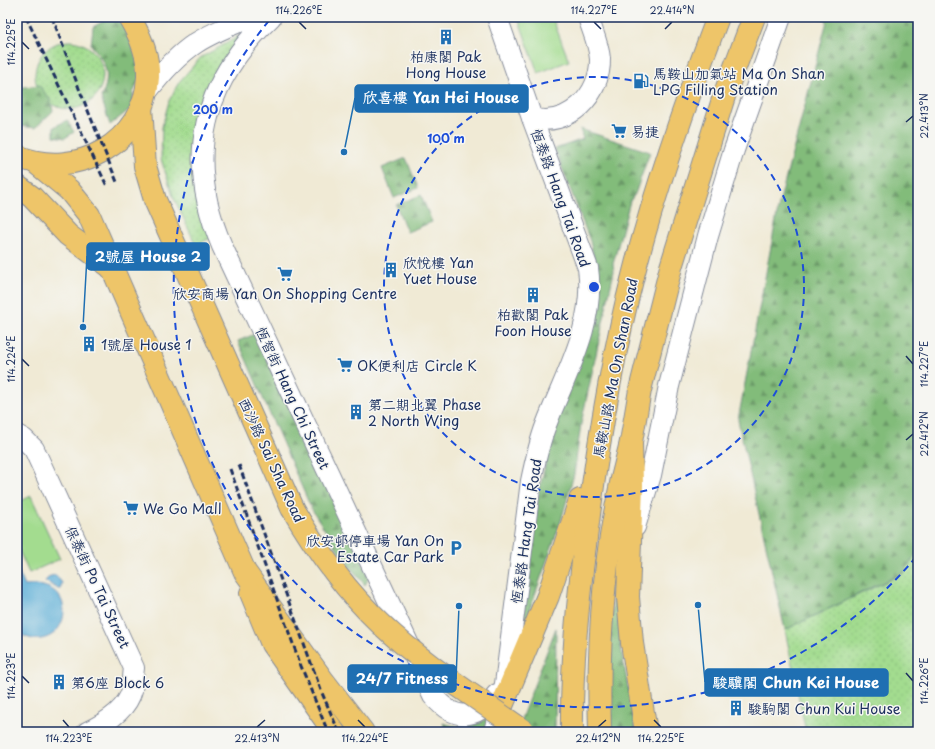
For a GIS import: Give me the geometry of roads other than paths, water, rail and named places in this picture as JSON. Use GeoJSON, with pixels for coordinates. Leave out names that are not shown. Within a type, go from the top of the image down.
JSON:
{"type":"FeatureCollection","features":[{"type":"Feature","properties":{"kind":"main road","name":"西沙路 Sai Sha Road"},"geometry":{"type":"LineString","coordinates":[[129,17],[143,44],[146,56],[148,77],[144,100],[145,166],[155,200],[292,508],[309,538],[341,581],[382,625],[422,657],[525,732]]}},
{"type":"Feature","properties":{"kind":"main road","name":"馬鞍山路 Ma On Shan Road"},"geometry":{"type":"LineString","coordinates":[[572,732],[575,632],[598,446],[612,367],[634,273],[674,140],[718,17]]}},
{"type":"Feature","properties":{"kind":"main road","name":"馬鞍山路 Ma On Shan Road"},"geometry":{"type":"LineString","coordinates":[[600,732],[599,644],[605,575],[612,523],[631,442],[647,361],[671,267],[722,101],[754,17]]}},
{"type":"Feature","properties":{"kind":"main road"},"geometry":{"type":"LineString","coordinates":[[26,159],[53,165],[72,164],[101,153],[125,133],[144,100]]}},
{"type":"Feature","properties":{"kind":"main road"},"geometry":{"type":"LineString","coordinates":[[26,159],[68,190],[89,215],[244,572],[264,609],[322,679],[363,732]]}},
{"type":"Feature","properties":{"kind":"main road"},"geometry":{"type":"LineString","coordinates":[[17,186],[32,197],[68,236],[113,269]]}},
{"type":"Feature","properties":{"kind":"main road","name":"馬鞍山路 Ma On Shan Road"},"geometry":{"type":"LineString","coordinates":[[631,442],[632,485],[628,597],[632,643],[646,732]]}},
{"type":"Feature","properties":{"kind":"main road"},"geometry":{"type":"LineString","coordinates":[[501,708],[548,596],[598,446]]}},
{"type":"Feature","properties":{"kind":"main road"},"geometry":{"type":"LineString","coordinates":[[264,609],[272,644],[334,732]]}},
{"type":"Feature","properties":{"kind":"street"},"geometry":{"type":"LineString","coordinates":[[144,100],[179,56],[194,44],[214,33],[251,17]]}},
{"type":"Feature","properties":{"kind":"street","name":"恆智街 Hang Chi Street"},"geometry":{"type":"LineString","coordinates":[[271,17],[259,29],[234,60],[224,76],[210,108],[202,147],[205,199],[209,215],[225,253],[433,696],[447,710],[455,713],[470,715],[484,708],[505,684]]}},
{"type":"Feature","properties":{"kind":"street","name":"恆泰路 Hang Tai Road"},"geometry":{"type":"LineString","coordinates":[[494,732],[501,708],[505,684],[531,481],[538,450],[579,344],[590,303],[588,268],[532,118],[497,17]]}},
{"type":"Feature","properties":{"kind":"street"},"geometry":{"type":"LineString","coordinates":[[532,118],[542,121],[560,118],[579,107],[590,94],[599,71],[600,57],[588,17]]}},
{"type":"Feature","properties":{"kind":"street","name":"馬鞍山路 Ma On Shan Road"},"geometry":{"type":"LineString","coordinates":[[628,568],[635,526],[651,475],[669,386],[697,273],[734,150],[780,17]]}},
{"type":"Feature","properties":{"kind":"street","name":"保泰街 Po Tai Street"},"geometry":{"type":"LineString","coordinates":[[17,435],[24,439],[34,449],[134,668],[132,691],[120,709],[105,723],[87,732]]}},
{"type":"Feature","properties":{"kind":"water"},"geometry":{"type":"Polygon","coordinates":[[[17,568],[25,586],[42,586],[55,591],[62,600],[64,611],[62,622],[56,632],[46,638],[31,639],[17,631],[17,568]]]}},
{"type":"Feature","properties":{"kind":"water"},"geometry":{"type":"Polygon","coordinates":[[[56,575],[62,583],[60,590],[45,581],[50,576],[56,575]]]}},
{"type":"Feature","properties":{"kind":"railway"},"geometry":{"type":"LineString","coordinates":[[26,17],[107,186]]}},
{"type":"Feature","properties":{"kind":"railway"},"geometry":{"type":"LineString","coordinates":[[52,17],[117,182]]}},
{"type":"Feature","properties":{"kind":"railway"},"geometry":{"type":"LineString","coordinates":[[239,465],[322,693],[339,732]]}},
{"type":"Feature","properties":{"kind":"railway"},"geometry":{"type":"LineString","coordinates":[[230,469],[301,666],[328,732]]}},
{"type":"Feature","properties":{"kind":"place","name":"柏康閣 Pak Hong House"},"geometry":{"type":"Point","coordinates":[446,37]}},
{"type":"Feature","properties":{"kind":"place","name":"馬鞍山加氣站 Ma On Shan LPG Filling Station"},"geometry":{"type":"Point","coordinates":[641,81]}},
{"type":"Feature","properties":{"kind":"place","name":"易捷"},"geometry":{"type":"Point","coordinates":[619,131]}},
{"type":"Feature","properties":{"kind":"place","name":"欣喜樓 Yan Hei House"},"geometry":{"type":"Point","coordinates":[344,152]}},
{"type":"Feature","properties":{"kind":"place","name":"欣悅樓 Yan Yuet House"},"geometry":{"type":"Point","coordinates":[391,270]}},
{"type":"Feature","properties":{"kind":"place","name":"欣安商場 Yan On Shopping Centre"},"geometry":{"type":"Point","coordinates":[285,274]}},
{"type":"Feature","properties":{"kind":"place","name":"柏歡閣 Pak Foon House"},"geometry":{"type":"Point","coordinates":[533,295]}},
{"type":"Feature","properties":{"kind":"place","name":"2號屋 House 2"},"geometry":{"type":"Point","coordinates":[83,327]}},
{"type":"Feature","properties":{"kind":"place","name":"1號屋 House 1"},"geometry":{"type":"Point","coordinates":[89,344]}},
{"type":"Feature","properties":{"kind":"place","name":"OK便利店 Circle K"},"geometry":{"type":"Point","coordinates":[345,365]}},
{"type":"Feature","properties":{"kind":"place","name":"第二期北翼 Phase 2 North Wing"},"geometry":{"type":"Point","coordinates":[356,412]}},
{"type":"Feature","properties":{"kind":"place","name":"We Go Mall"},"geometry":{"type":"Point","coordinates":[131,508]}},
{"type":"Feature","properties":{"kind":"place","name":"欣安邨停車場 Yan On Estate Car Park"},"geometry":{"type":"Point","coordinates":[456,548]}},
{"type":"Feature","properties":{"kind":"place","name":"駿驥閣 Chun Kei House"},"geometry":{"type":"Point","coordinates":[698,605]}},
{"type":"Feature","properties":{"kind":"place","name":"24/7 Fitness"},"geometry":{"type":"Point","coordinates":[459,606]}},
{"type":"Feature","properties":{"kind":"place","name":"第6座 Block 6"},"geometry":{"type":"Point","coordinates":[59,682]}},
{"type":"Feature","properties":{"kind":"place","name":"駿駒閣 Chun Kui House"},"geometry":{"type":"Point","coordinates":[736,708]}}]}
